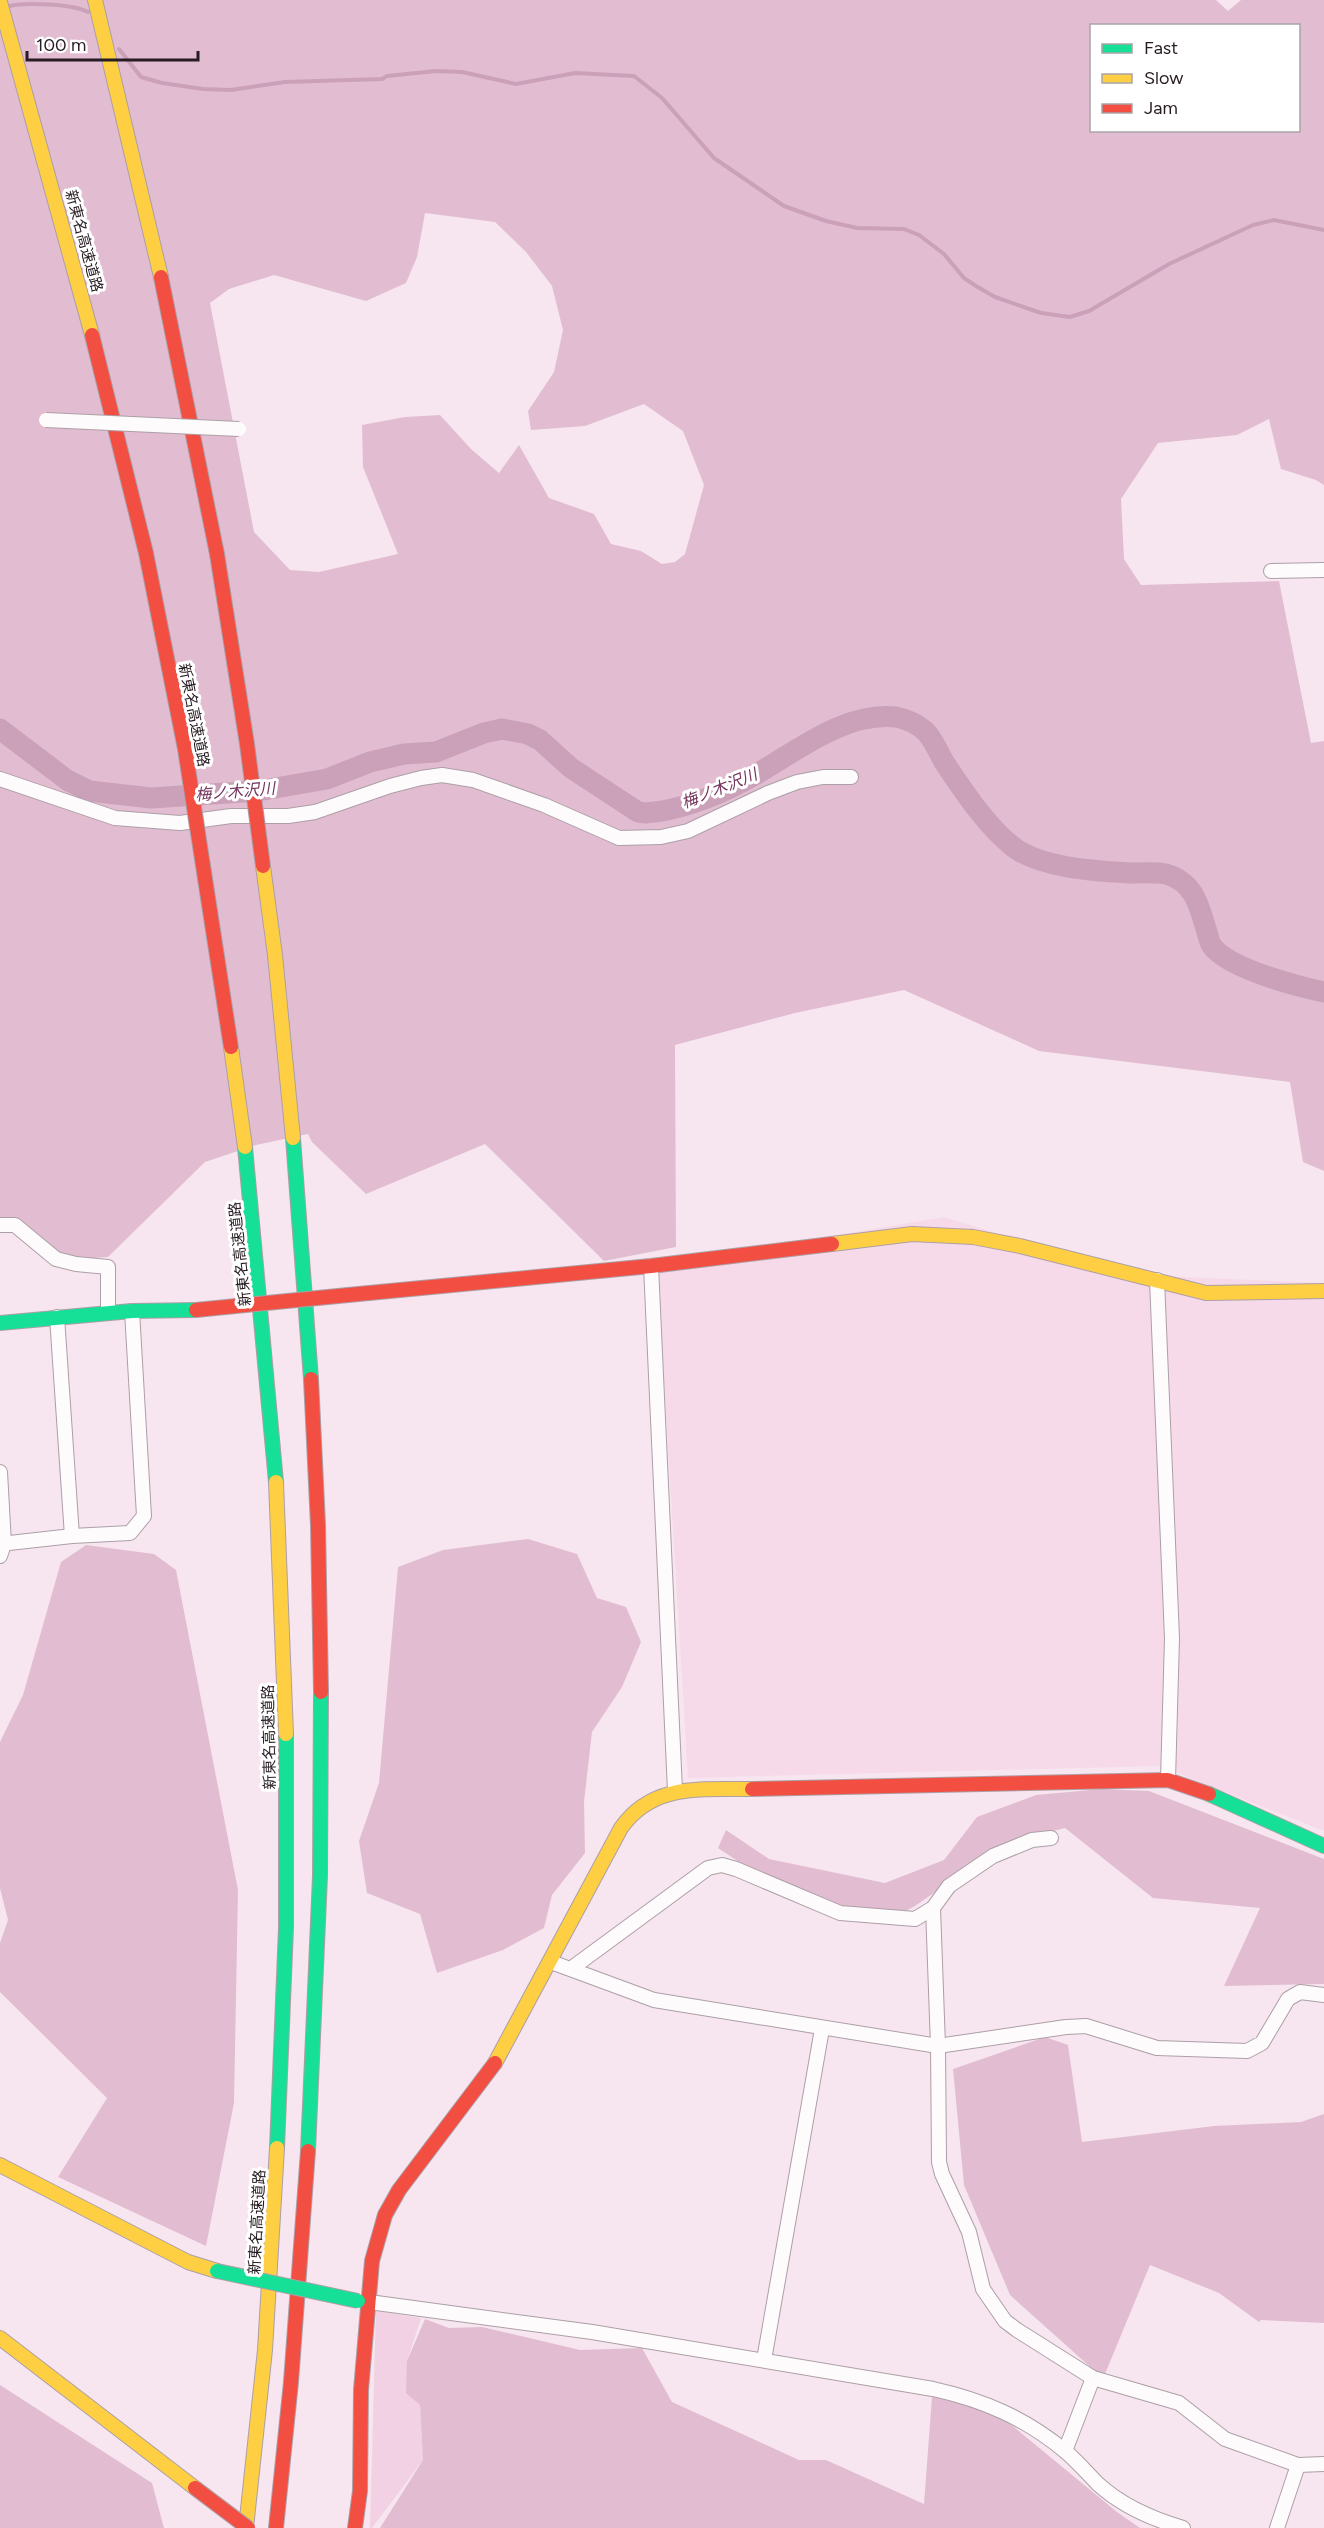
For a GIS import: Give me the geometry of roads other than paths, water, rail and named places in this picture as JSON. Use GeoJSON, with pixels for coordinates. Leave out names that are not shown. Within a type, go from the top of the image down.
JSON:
{"type":"FeatureCollection","features":[{"type":"Feature","properties":{"kind":"main road"},"geometry":{"type":"LineString","coordinates":[[95,0],[127,120],[160,265],[217,554],[247,744],[273,943],[293,1138],[315,1437],[321,1613],[318,1967],[303,2243],[292,2390],[276,2528]]}},
{"type":"Feature","properties":{"kind":"main road","name":"新東名高速道路"},"geometry":{"type":"LineString","coordinates":[[0,2],[89,322],[146,553],[189,771],[213,920],[244,1147],[265,1331],[278,1503],[284,1633],[285,1970],[273,2254],[262,2391],[247,2528]]}},
{"type":"Feature","properties":{"kind":"main road"},"geometry":{"type":"LineString","coordinates":[[0,1323],[108,1312],[196,1310],[651,1266],[912,1234],[973,1237],[1020,1246],[1206,1293],[1324,1291]]}},
{"type":"Feature","properties":{"kind":"main road"},"geometry":{"type":"LineString","coordinates":[[356,2528],[360,2491],[364,2302],[372,2261],[385,2215],[399,2190],[501,2054],[630,1813],[647,1800],[675,1791],[1168,1780],[1191,1786],[1299,1837],[1324,1846]]}},
{"type":"Feature","properties":{"kind":"main road"},"geometry":{"type":"LineString","coordinates":[[0,2165],[188,2262],[218,2271],[364,2302]]}},
{"type":"Feature","properties":{"kind":"main road"},"geometry":{"type":"LineString","coordinates":[[0,2338],[247,2528]]}},
{"type":"Feature","properties":{"kind":"street"},"geometry":{"type":"LineString","coordinates":[[46,420],[239,429]]}},
{"type":"Feature","properties":{"kind":"street"},"geometry":{"type":"LineString","coordinates":[[1271,571],[1324,570]]}},
{"type":"Feature","properties":{"kind":"street"},"geometry":{"type":"LineString","coordinates":[[0,779],[115,818],[180,824],[231,816],[288,816],[315,812],[390,786],[442,775],[473,780],[544,804],[619,838],[661,837],[688,831],[797,782],[823,777],[851,777]]}},
{"type":"Feature","properties":{"kind":"street"},"geometry":{"type":"LineString","coordinates":[[0,1225],[15,1225],[56,1259],[76,1264],[108,1267],[108,1312]]}},
{"type":"Feature","properties":{"kind":"street"},"geometry":{"type":"LineString","coordinates":[[651,1266],[675,1791]]}},
{"type":"Feature","properties":{"kind":"street"},"geometry":{"type":"LineString","coordinates":[[1157,1280],[1172,1638],[1168,1780]]}},
{"type":"Feature","properties":{"kind":"street"},"geometry":{"type":"LineString","coordinates":[[0,1472],[1,1548],[72,1536],[130,1533],[144,1516],[132,1311]]}},
{"type":"Feature","properties":{"kind":"street"},"geometry":{"type":"LineString","coordinates":[[57,1317],[72,1536]]}},
{"type":"Feature","properties":{"kind":"street"},"geometry":{"type":"LineString","coordinates":[[572,1968],[708,1868],[722,1865],[736,1869],[840,1913],[915,1919],[933,1908],[949,1886],[993,1856],[1032,1840],[1051,1838]]}},
{"type":"Feature","properties":{"kind":"street"},"geometry":{"type":"LineString","coordinates":[[933,1908],[939,2162],[942,2174],[969,2232],[982,2289],[1005,2321],[1093,2378],[1179,2403],[1225,2439],[1298,2465],[1324,2464]]}},
{"type":"Feature","properties":{"kind":"street"},"geometry":{"type":"LineString","coordinates":[[551,1962],[654,2000],[938,2046],[1086,2026],[1157,2048],[1247,2051],[1262,2043],[1288,1999],[1300,1992],[1324,1995]]}},
{"type":"Feature","properties":{"kind":"street"},"geometry":{"type":"LineString","coordinates":[[764,2360],[822,2029]]}},
{"type":"Feature","properties":{"kind":"street"},"geometry":{"type":"LineString","coordinates":[[364,2302],[592,2332],[764,2360],[972,2398],[1006,2413],[1065,2451],[1100,2486],[1130,2507],[1183,2528]]}},
{"type":"Feature","properties":{"kind":"street"},"geometry":{"type":"LineString","coordinates":[[1065,2451],[1093,2378]]}},
{"type":"Feature","properties":{"kind":"street"},"geometry":{"type":"LineString","coordinates":[[1277,2528],[1298,2465]]}},
{"type":"Feature","properties":{"kind":"waterway"},"geometry":{"type":"LineString","coordinates":[[9,6],[49,4],[88,12]]}},
{"type":"Feature","properties":{"kind":"waterway"},"geometry":{"type":"LineString","coordinates":[[119,49],[141,77],[162,83],[203,89],[231,90],[285,82],[382,79],[387,76],[436,71],[462,72],[516,84],[575,73],[634,76],[662,98],[714,158],[784,206],[826,221],[857,228],[904,229],[919,235],[944,254],[964,278],[976,286],[995,297],[1041,313],[1070,317],[1089,311],[1169,264],[1253,225],[1274,220],[1324,230]]}},
{"type":"Feature","properties":{"kind":"waterway","name":"梅ノ木沢川"},"geometry":{"type":"LineString","coordinates":[[0,729],[67,780],[89,791],[151,798],[258,791],[327,779],[370,762],[404,754],[436,752],[484,733],[502,729],[528,734],[540,740],[571,768],[638,812],[646,813],[684,806],[721,792],[836,728],[876,717],[896,717],[915,724],[928,734],[976,808],[1012,846],[1023,853],[1052,864],[1116,872],[1162,873],[1175,878],[1194,895],[1211,944],[1221,954],[1233,962],[1264,975],[1324,992]]}}]}
